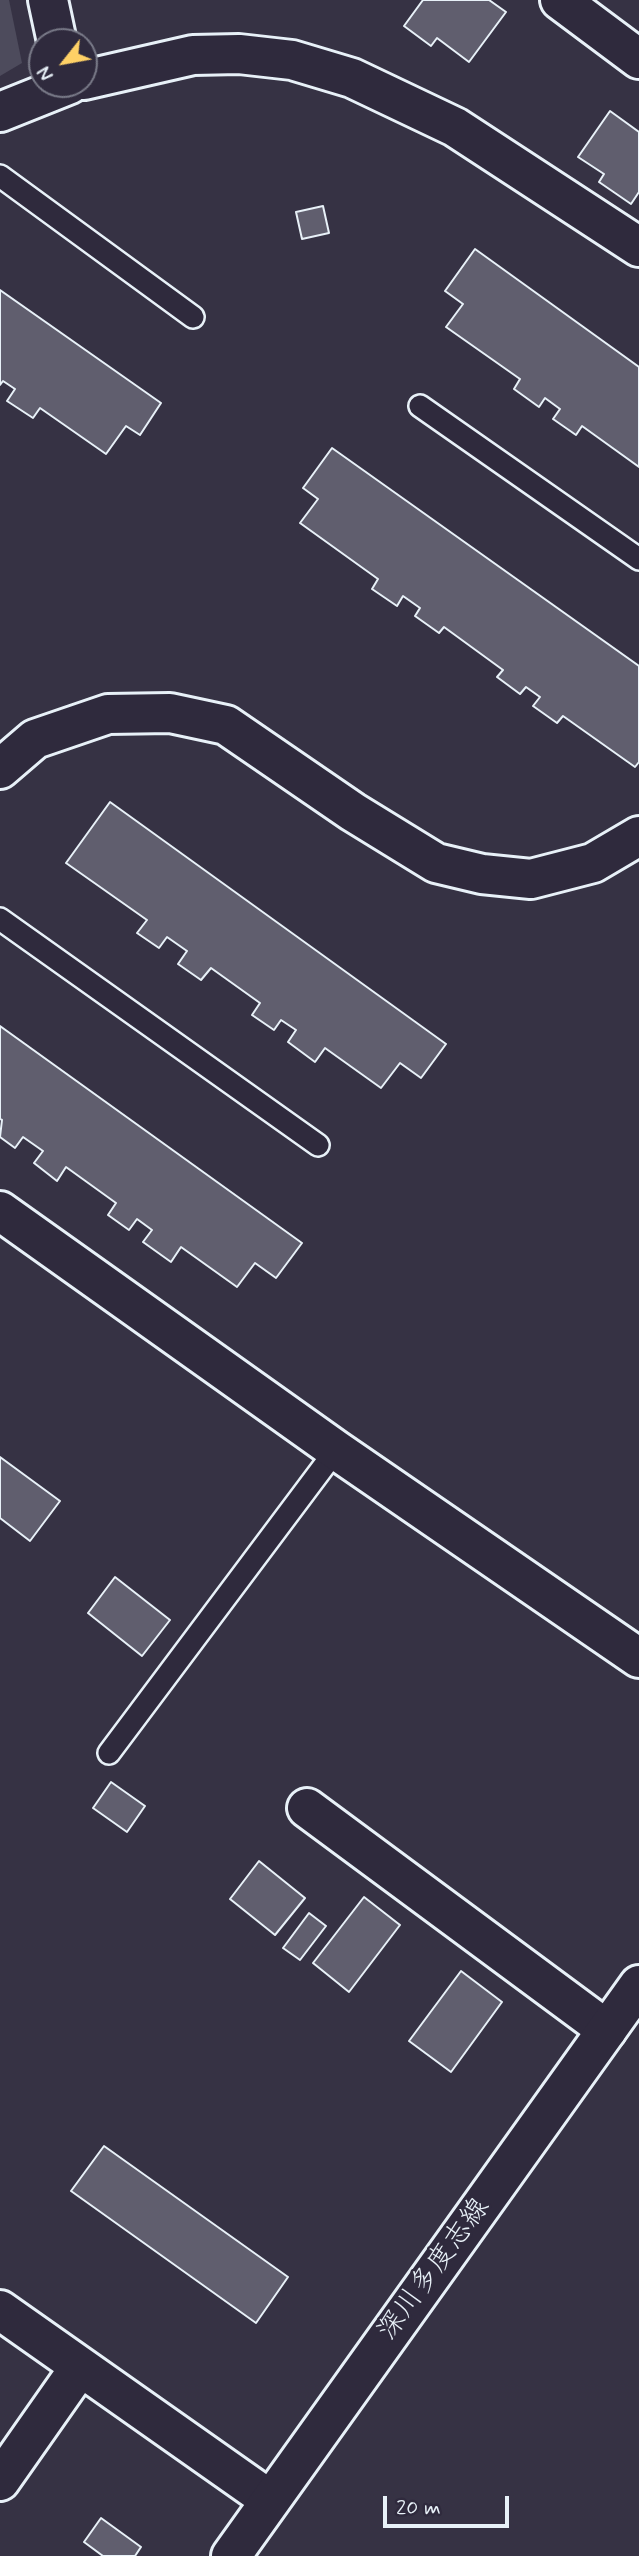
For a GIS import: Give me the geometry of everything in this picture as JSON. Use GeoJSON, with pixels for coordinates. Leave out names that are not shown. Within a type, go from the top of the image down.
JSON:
{"type":"FeatureCollection","features":[{"type":"Feature","properties":{"kind":"street"},"geometry":{"type":"LineString","coordinates":[[48,0],[54,28]]}},
{"type":"Feature","properties":{"kind":"street"},"geometry":{"type":"LineString","coordinates":[[560,0],[639,59]]}},
{"type":"Feature","properties":{"kind":"street"},"geometry":{"type":"LineString","coordinates":[[98,77],[193,55],[239,54],[292,60],[352,78],[455,127],[639,247]]}},
{"type":"Feature","properties":{"kind":"street"},"geometry":{"type":"LineString","coordinates":[[0,113],[35,98]]}},
{"type":"Feature","properties":{"kind":"street"},"geometry":{"type":"LineString","coordinates":[[0,769],[36,739],[108,714],[170,713],[226,725],[353,812],[436,863],[482,874],[531,879],[593,863],[639,836]]}},
{"type":"Feature","properties":{"kind":"street"},"geometry":{"type":"LineString","coordinates":[[0,1210],[336,1450],[639,1658]]}},
{"type":"Feature","properties":{"kind":"street"},"geometry":{"type":"LineString","coordinates":[[307,1808],[607,2030]]}},
{"type":"Feature","properties":{"kind":"street","name":"深川多度志線"},"geometry":{"type":"LineString","coordinates":[[230,2556],[639,1985]]}},
{"type":"Feature","properties":{"kind":"street"},"geometry":{"type":"LineString","coordinates":[[0,2310],[270,2500]]}},
{"type":"Feature","properties":{"kind":"street"},"geometry":{"type":"LineString","coordinates":[[0,2481],[80,2367]]}},
{"type":"Feature","properties":{"kind":"lane"},"geometry":{"type":"LineString","coordinates":[[0,176],[193,317]]}},
{"type":"Feature","properties":{"kind":"lane"},"geometry":{"type":"LineString","coordinates":[[420,406],[639,559]]}},
{"type":"Feature","properties":{"kind":"lane"},"geometry":{"type":"LineString","coordinates":[[0,919],[318,1145]]}},
{"type":"Feature","properties":{"kind":"lane"},"geometry":{"type":"LineString","coordinates":[[109,1753],[336,1450]]}},
{"type":"Feature","properties":{"kind":"shaded area"},"geometry":{"type":"Polygon","coordinates":[[[0,0],[9,0],[22,63],[0,76],[0,0]]]}},
{"type":"Feature","properties":{"kind":"building"},"geometry":{"type":"Polygon","coordinates":[[[423,0],[489,0],[506,12],[469,62],[437,38],[431,46],[404,26],[423,0]]]}},
{"type":"Feature","properties":{"kind":"building"},"geometry":{"type":"Polygon","coordinates":[[[610,111],[639,132],[639,192],[631,204],[599,182],[604,174],[578,157],[610,111]]]}},
{"type":"Feature","properties":{"kind":"building"},"geometry":{"type":"Polygon","coordinates":[[[323,206],[329,233],[302,239],[296,212],[323,206]]]}},
{"type":"Feature","properties":{"kind":"building"},"geometry":{"type":"Polygon","coordinates":[[[475,249],[639,367],[639,467],[582,426],[576,435],[553,419],[560,409],[545,398],[539,407],[514,389],[520,379],[446,327],[463,304],[445,291],[475,249]]]}},
{"type":"Feature","properties":{"kind":"building"},"geometry":{"type":"Polygon","coordinates":[[[0,290],[161,403],[140,435],[126,426],[106,454],[40,408],[33,418],[7,401],[15,389],[3,381],[0,385],[0,290]]]}},
{"type":"Feature","properties":{"kind":"building"},"geometry":{"type":"Polygon","coordinates":[[[332,448],[639,666],[639,762],[635,767],[563,716],[557,723],[533,706],[540,697],[526,687],[520,694],[497,677],[503,670],[444,627],[439,633],[415,616],[420,608],[403,596],[397,606],[372,589],[378,579],[300,523],[318,499],[303,488],[332,448]]]}},
{"type":"Feature","properties":{"kind":"building"},"geometry":{"type":"Polygon","coordinates":[[[110,802],[446,1044],[421,1078],[400,1063],[381,1088],[325,1048],[315,1062],[288,1042],[296,1030],[281,1020],[274,1030],[252,1015],[260,1003],[211,968],[201,980],[178,964],[187,951],[167,937],[159,948],[137,933],[147,920],[66,863],[110,802]]]}},
{"type":"Feature","properties":{"kind":"building"},"geometry":{"type":"Polygon","coordinates":[[[0,1026],[302,1243],[276,1278],[255,1263],[237,1287],[181,1247],[171,1262],[143,1242],[152,1230],[137,1219],[129,1230],[108,1215],[116,1203],[66,1167],[57,1181],[34,1163],[43,1151],[23,1137],[15,1148],[0,1137],[0,1026]]]}},
{"type":"Feature","properties":{"kind":"building"},"geometry":{"type":"Polygon","coordinates":[[[0,1457],[60,1501],[30,1541],[0,1518],[0,1457]]]}},
{"type":"Feature","properties":{"kind":"building"},"geometry":{"type":"Polygon","coordinates":[[[115,1577],[170,1620],[142,1656],[88,1613],[115,1577]]]}},
{"type":"Feature","properties":{"kind":"building"},"geometry":{"type":"Polygon","coordinates":[[[111,1782],[145,1806],[127,1832],[93,1808],[111,1782]]]}},
{"type":"Feature","properties":{"kind":"building"},"geometry":{"type":"Polygon","coordinates":[[[259,1861],[305,1898],[275,1935],[230,1899],[259,1861]]]}},
{"type":"Feature","properties":{"kind":"building"},"geometry":{"type":"Polygon","coordinates":[[[364,1897],[400,1925],[349,1992],[313,1963],[364,1897]]]}},
{"type":"Feature","properties":{"kind":"building"},"geometry":{"type":"Polygon","coordinates":[[[309,1913],[326,1926],[300,1960],[283,1948],[309,1913]]]}},
{"type":"Feature","properties":{"kind":"building"},"geometry":{"type":"Polygon","coordinates":[[[461,1971],[502,2002],[451,2072],[409,2041],[461,1971]]]}},
{"type":"Feature","properties":{"kind":"building"},"geometry":{"type":"Polygon","coordinates":[[[104,2146],[288,2277],[256,2323],[71,2191],[104,2146]]]}},
{"type":"Feature","properties":{"kind":"building"},"geometry":{"type":"Polygon","coordinates":[[[101,2518],[141,2547],[135,2556],[103,2556],[84,2542],[101,2518]]]}}]}
